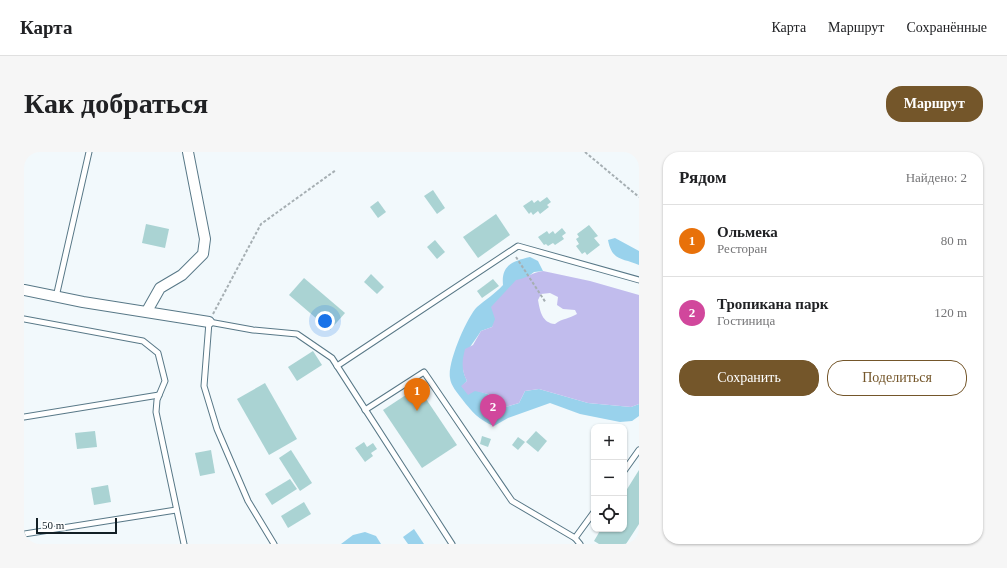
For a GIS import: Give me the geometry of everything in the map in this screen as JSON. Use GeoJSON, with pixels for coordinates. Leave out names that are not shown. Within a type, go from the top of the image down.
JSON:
{"type":"FeatureCollection","features":[{"type":"Feature","properties":{"kind":"street"},"geometry":{"type":"LineString","coordinates":[[147,311],[160,288],[182,275],[203,254],[205,239],[188,152]]}},
{"type":"Feature","properties":{"kind":"street"},"geometry":{"type":"LineString","coordinates":[[24,290],[56,297],[209,322]]}},
{"type":"Feature","properties":{"kind":"lane"},"geometry":{"type":"LineString","coordinates":[[56,297],[89,152]]}},
{"type":"Feature","properties":{"kind":"lane"},"geometry":{"type":"LineString","coordinates":[[337,366],[518,246],[639,280]]}},
{"type":"Feature","properties":{"kind":"lane"},"geometry":{"type":"LineString","coordinates":[[24,319],[144,341],[158,353],[165,381],[159,395],[156,412],[184,544]]}},
{"type":"Feature","properties":{"kind":"lane"},"geometry":{"type":"LineString","coordinates":[[274,544],[248,501],[217,429],[206,395],[204,386],[209,322],[253,330],[297,334],[332,358],[452,544]]}},
{"type":"Feature","properties":{"kind":"lane"},"geometry":{"type":"LineString","coordinates":[[365,410],[424,372],[512,501],[575,538],[580,544]]}},
{"type":"Feature","properties":{"kind":"lane"},"geometry":{"type":"LineString","coordinates":[[24,417],[159,395]]}},
{"type":"Feature","properties":{"kind":"lane"},"geometry":{"type":"LineString","coordinates":[[627,466],[639,450]]}},
{"type":"Feature","properties":{"kind":"lane"},"geometry":{"type":"LineString","coordinates":[[24,534],[176,510]]}},
{"type":"Feature","properties":{"kind":"lane"},"geometry":{"type":"LineString","coordinates":[[575,538],[591,516]]}},
{"type":"Feature","properties":{"kind":"path"},"geometry":{"type":"LineString","coordinates":[[585,152],[639,198]]}},
{"type":"Feature","properties":{"kind":"path"},"geometry":{"type":"LineString","coordinates":[[209,322],[261,224],[336,170]]}},
{"type":"Feature","properties":{"kind":"path"},"geometry":{"type":"LineString","coordinates":[[512,251],[546,303]]}},
{"type":"Feature","properties":{"kind":"shaded area"},"geometry":{"type":"Polygon","coordinates":[[[615,238],[639,251],[639,265],[619,258],[612,252],[608,240],[615,238]]]}},
{"type":"Feature","properties":{"kind":"shaded area"},"geometry":{"type":"Polygon","coordinates":[[[530,257],[538,261],[543,271],[534,272],[525,279],[492,327],[481,331],[466,354],[463,366],[467,381],[462,386],[488,394],[492,400],[490,415],[502,408],[519,403],[525,391],[539,389],[588,403],[631,407],[639,404],[639,416],[632,421],[620,422],[580,414],[550,403],[508,418],[494,426],[476,415],[454,389],[450,378],[450,371],[455,352],[468,320],[477,307],[503,285],[503,278],[506,268],[513,262],[530,257]]]}},
{"type":"Feature","properties":{"kind":"shaded area"},"geometry":{"type":"Polygon","coordinates":[[[543,271],[590,281],[639,295],[639,404],[631,407],[588,403],[539,389],[525,391],[519,403],[502,408],[490,415],[483,408],[492,400],[488,394],[475,391],[468,395],[461,386],[467,381],[463,365],[465,349],[473,345],[481,331],[492,327],[495,319],[491,307],[516,280],[543,271]],[[550,293],[541,294],[538,300],[544,319],[555,324],[577,314],[575,310],[563,309],[557,305],[558,297],[550,293]]]}},
{"type":"Feature","properties":{"kind":"shaded area"},"geometry":{"type":"Polygon","coordinates":[[[414,529],[424,544],[408,544],[403,537],[414,529]]]}},
{"type":"Feature","properties":{"kind":"shaded area"},"geometry":{"type":"Polygon","coordinates":[[[365,532],[376,536],[381,544],[341,544],[353,535],[365,532]]]}},
{"type":"Feature","properties":{"kind":"building"},"geometry":{"type":"Polygon","coordinates":[[[433,190],[445,208],[437,214],[424,196],[433,190]]]}},
{"type":"Feature","properties":{"kind":"building"},"geometry":{"type":"Polygon","coordinates":[[[547,197],[551,202],[547,205],[549,207],[540,214],[538,211],[533,215],[531,212],[529,214],[523,206],[532,200],[534,203],[538,200],[540,202],[547,197]]]}},
{"type":"Feature","properties":{"kind":"building"},"geometry":{"type":"Polygon","coordinates":[[[378,201],[386,212],[378,218],[370,207],[378,201]]]}},
{"type":"Feature","properties":{"kind":"building"},"geometry":{"type":"Polygon","coordinates":[[[496,214],[510,235],[478,258],[463,237],[496,214]]]}},
{"type":"Feature","properties":{"kind":"building"},"geometry":{"type":"Polygon","coordinates":[[[146,224],[169,229],[165,248],[142,243],[146,224]]]}},
{"type":"Feature","properties":{"kind":"building"},"geometry":{"type":"Polygon","coordinates":[[[589,225],[598,236],[594,238],[600,245],[587,255],[585,252],[582,254],[576,246],[579,244],[576,239],[579,237],[577,234],[589,225]]]}},
{"type":"Feature","properties":{"kind":"building"},"geometry":{"type":"Polygon","coordinates":[[[562,228],[566,233],[562,236],[564,239],[555,245],[553,243],[548,246],[546,244],[544,245],[538,237],[547,231],[549,234],[553,231],[555,234],[562,228]]]}},
{"type":"Feature","properties":{"kind":"building"},"geometry":{"type":"Polygon","coordinates":[[[435,240],[445,252],[437,259],[427,247],[435,240]]]}},
{"type":"Feature","properties":{"kind":"building"},"geometry":{"type":"Polygon","coordinates":[[[371,274],[384,287],[377,294],[364,282],[371,274]]]}},
{"type":"Feature","properties":{"kind":"building"},"geometry":{"type":"Polygon","coordinates":[[[304,278],[345,313],[330,330],[289,295],[304,278]]]}},
{"type":"Feature","properties":{"kind":"building"},"geometry":{"type":"Polygon","coordinates":[[[493,279],[499,286],[482,298],[477,291],[493,279]]]}},
{"type":"Feature","properties":{"kind":"building"},"geometry":{"type":"Polygon","coordinates":[[[313,351],[322,365],[297,381],[288,367],[313,351]]]}},
{"type":"Feature","properties":{"kind":"building"},"geometry":{"type":"Polygon","coordinates":[[[265,383],[297,439],[269,455],[237,399],[265,383]]]}},
{"type":"Feature","properties":{"kind":"building"},"geometry":{"type":"Polygon","coordinates":[[[418,387],[457,445],[422,468],[383,410],[418,387]]]}},
{"type":"Feature","properties":{"kind":"building"},"geometry":{"type":"Polygon","coordinates":[[[95,431],[97,447],[77,449],[75,433],[95,431]]]}},
{"type":"Feature","properties":{"kind":"building"},"geometry":{"type":"Polygon","coordinates":[[[536,431],[547,441],[538,452],[526,442],[536,431]]]}},
{"type":"Feature","properties":{"kind":"building"},"geometry":{"type":"Polygon","coordinates":[[[482,436],[491,439],[488,447],[480,444],[482,436]]]}},
{"type":"Feature","properties":{"kind":"building"},"geometry":{"type":"Polygon","coordinates":[[[518,437],[525,442],[518,450],[512,445],[518,437]]]}},
{"type":"Feature","properties":{"kind":"building"},"geometry":{"type":"Polygon","coordinates":[[[364,442],[367,447],[373,443],[377,449],[371,453],[373,456],[365,462],[355,448],[364,442]]]}},
{"type":"Feature","properties":{"kind":"building"},"geometry":{"type":"Polygon","coordinates":[[[211,450],[215,473],[200,476],[195,453],[211,450]]]}},
{"type":"Feature","properties":{"kind":"building"},"geometry":{"type":"Polygon","coordinates":[[[291,450],[312,483],[300,491],[279,458],[291,450]]]}},
{"type":"Feature","properties":{"kind":"building"},"geometry":{"type":"Polygon","coordinates":[[[639,470],[639,524],[626,544],[599,544],[594,541],[599,532],[627,532],[627,489],[639,470]]]}},
{"type":"Feature","properties":{"kind":"building"},"geometry":{"type":"Polygon","coordinates":[[[290,479],[297,489],[272,505],[265,494],[290,479]]]}},
{"type":"Feature","properties":{"kind":"building"},"geometry":{"type":"Polygon","coordinates":[[[108,485],[111,502],[94,505],[91,488],[108,485]]]}},
{"type":"Feature","properties":{"kind":"building"},"geometry":{"type":"Polygon","coordinates":[[[304,502],[311,514],[288,528],[281,516],[304,502]]]}},
{"type":"Feature","properties":{"kind":"place","name":"Ольмека"},"geometry":{"type":"Point","coordinates":[417,411]}},
{"type":"Feature","properties":{"kind":"place","name":"Тропикана парк"},"geometry":{"type":"Point","coordinates":[493,427]}}]}
